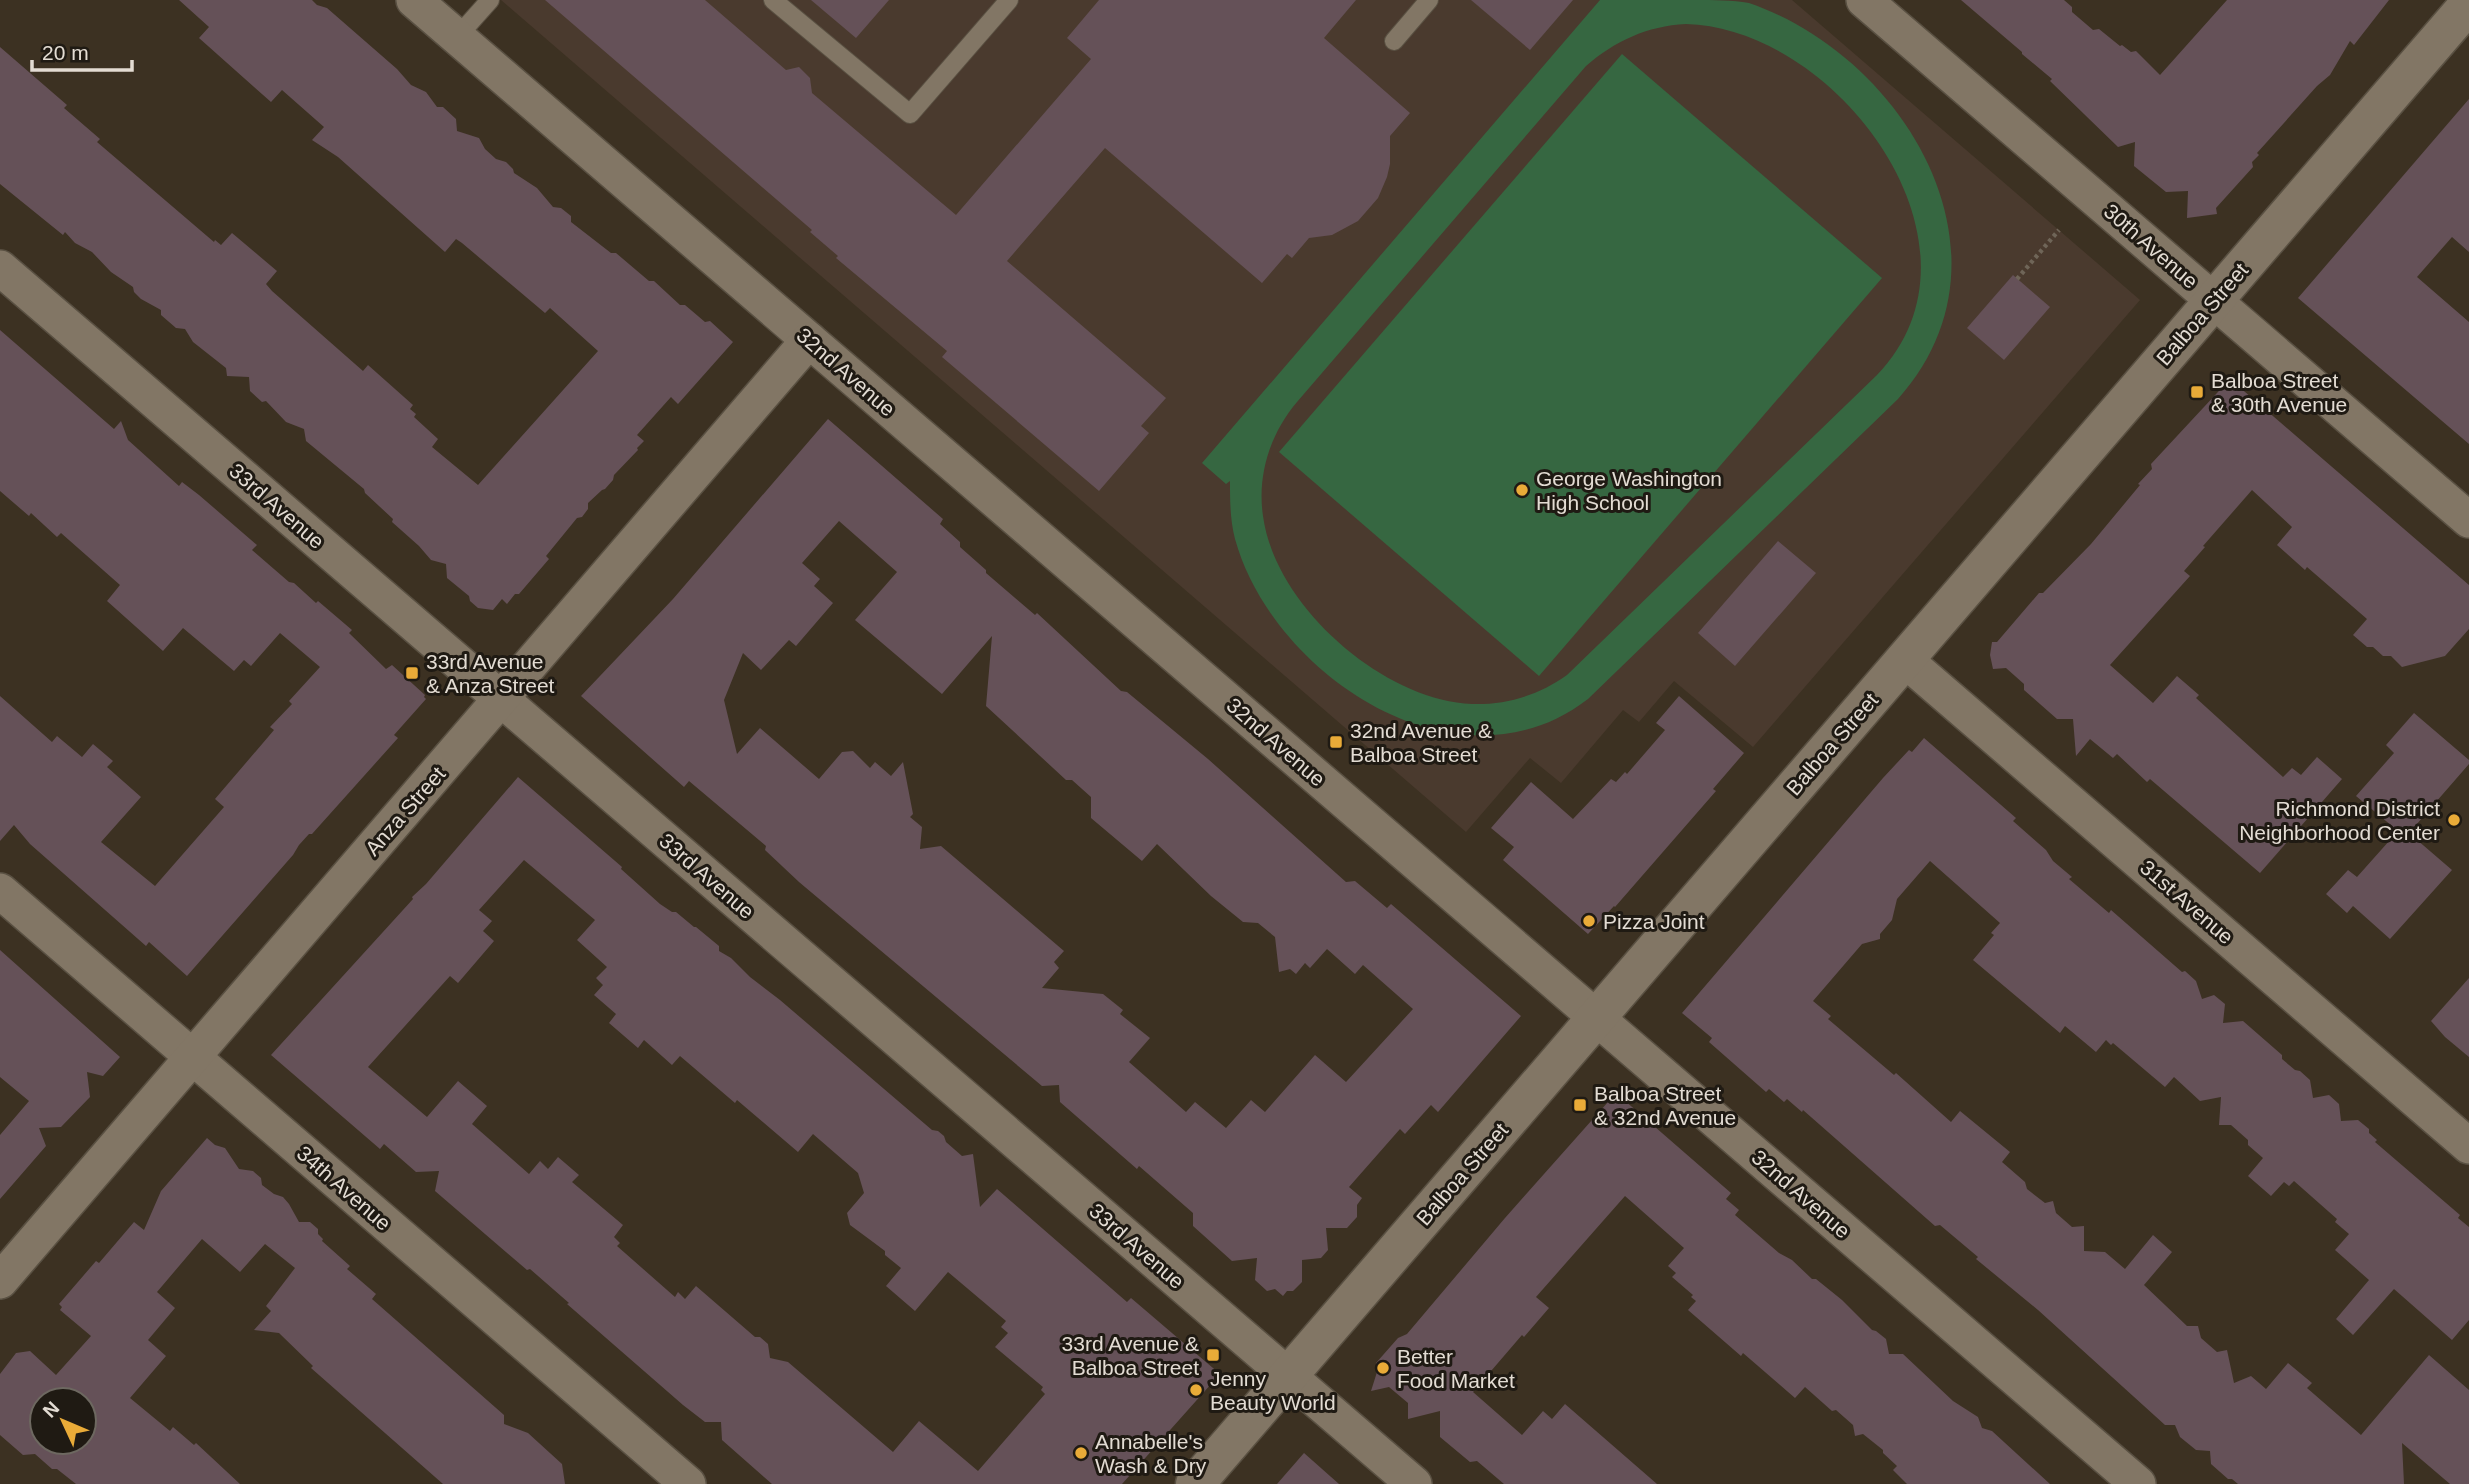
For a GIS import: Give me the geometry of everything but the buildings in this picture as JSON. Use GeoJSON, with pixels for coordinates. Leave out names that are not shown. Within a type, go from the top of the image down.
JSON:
{"type":"FeatureCollection","features":[{"type":"Feature","properties":{"kind":"street","name":"32nd Avenue"},"geometry":{"type":"LineString","coordinates":[[414,0],[2138,1484]]}},
{"type":"Feature","properties":{"kind":"street","name":"30th Avenue"},"geometry":{"type":"LineString","coordinates":[[1864,0],[2469,520]]}},
{"type":"Feature","properties":{"kind":"street","name":"Balboa Street"},"geometry":{"type":"LineString","coordinates":[[1195,1484],[2469,4]]}},
{"type":"Feature","properties":{"kind":"street","name":"33rd Avenue"},"geometry":{"type":"LineString","coordinates":[[0,268],[1414,1484]]}},
{"type":"Feature","properties":{"kind":"street","name":"Anza Street"},"geometry":{"type":"LineString","coordinates":[[0,1281],[809,340]]}},
{"type":"Feature","properties":{"kind":"street","name":"31st Avenue"},"geometry":{"type":"LineString","coordinates":[[1904,659],[2469,1146]]}},
{"type":"Feature","properties":{"kind":"street","name":"34th Avenue"},"geometry":{"type":"LineString","coordinates":[[0,891],[688,1484]]}},
{"type":"Feature","properties":{"kind":"lane"},"geometry":{"type":"LineString","coordinates":[[457,37],[490,0]]}},
{"type":"Feature","properties":{"kind":"lane"},"geometry":{"type":"LineString","coordinates":[[773,0],[910,114],[1009,0]]}},
{"type":"Feature","properties":{"kind":"lane"},"geometry":{"type":"LineString","coordinates":[[1394,41],[1429,0]]}},
{"type":"Feature","properties":{"kind":"path"},"geometry":{"type":"LineString","coordinates":[[2017,279],[2059,230]]}},
{"type":"Feature","properties":{"kind":"shaded area","name":"George Washington High School"},"geometry":{"type":"Polygon","coordinates":[[[501,0],[1792,0],[2140,300],[1753,747],[1674,681],[1639,722],[1623,710],[1561,783],[1530,758],[1466,832],[501,0]]]}},
{"type":"Feature","properties":{"kind":"green space"},"geometry":{"type":"Polygon","coordinates":[[[1600,0],[1743,2],[1806,30],[1856,68],[1899,115],[1930,168],[1948,226],[1950,285],[1935,343],[1898,399],[1588,699],[1537,726],[1484,735],[1430,728],[1377,708],[1329,676],[1288,636],[1256,589],[1235,539],[1230,481],[1226,484],[1202,463],[1600,0]],[[1686,24],[1672,25],[1632,36],[1608,49],[1586,66],[1297,402],[1279,428],[1268,456],[1262,485],[1263,516],[1272,550],[1288,583],[1311,614],[1339,642],[1370,666],[1403,686],[1438,698],[1485,704],[1522,697],[1567,675],[1877,375],[1911,323],[1921,266],[1911,208],[1885,153],[1846,103],[1797,62],[1743,35],[1686,24]]]}},
{"type":"Feature","properties":{"kind":"green space"},"geometry":{"type":"Polygon","coordinates":[[[1622,54],[1882,278],[1539,676],[1279,452],[1622,54]]]}},
{"type":"Feature","properties":{"kind":"place","name":"Balboa Street & 30th Avenue"},"geometry":{"type":"Point","coordinates":[2197,392]}},
{"type":"Feature","properties":{"kind":"place","name":"George Washington High School"},"geometry":{"type":"Point","coordinates":[1522,490]}},
{"type":"Feature","properties":{"kind":"place","name":"33rd Avenue & Anza Street"},"geometry":{"type":"Point","coordinates":[412,673]}},
{"type":"Feature","properties":{"kind":"place","name":"32nd Avenue & Balboa Street"},"geometry":{"type":"Point","coordinates":[1336,742]}},
{"type":"Feature","properties":{"kind":"place","name":"Richmond District Neighborhood Center"},"geometry":{"type":"Point","coordinates":[2454,820]}},
{"type":"Feature","properties":{"kind":"place","name":"Pizza Joint"},"geometry":{"type":"Point","coordinates":[1589,921]}},
{"type":"Feature","properties":{"kind":"place","name":"Balboa Street & 32nd Avenue"},"geometry":{"type":"Point","coordinates":[1580,1105]}},
{"type":"Feature","properties":{"kind":"place","name":"33rd Avenue & Balboa Street"},"geometry":{"type":"Point","coordinates":[1213,1355]}},
{"type":"Feature","properties":{"kind":"place","name":"Better Food Market"},"geometry":{"type":"Point","coordinates":[1383,1368]}},
{"type":"Feature","properties":{"kind":"place","name":"Jenny Beauty World"},"geometry":{"type":"Point","coordinates":[1196,1390]}},
{"type":"Feature","properties":{"kind":"place","name":"Annabelle's Wash & Dry"},"geometry":{"type":"Point","coordinates":[1081,1453]}}]}
